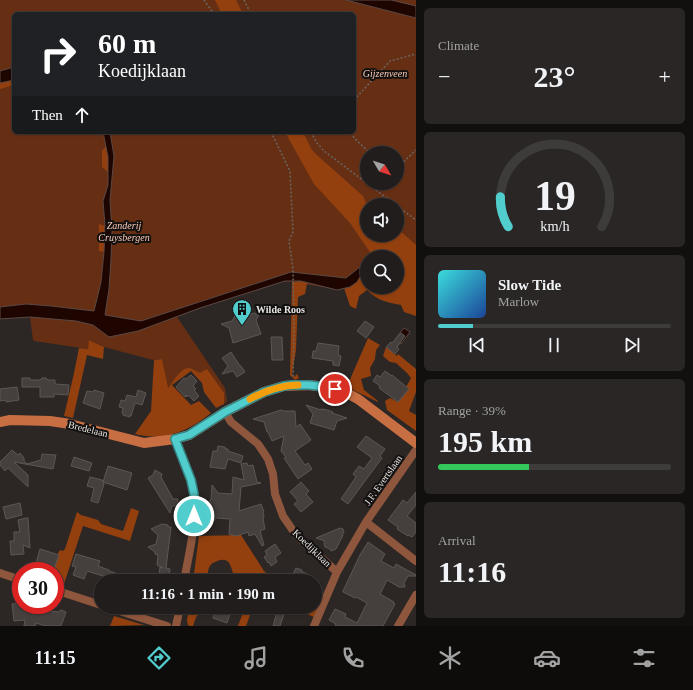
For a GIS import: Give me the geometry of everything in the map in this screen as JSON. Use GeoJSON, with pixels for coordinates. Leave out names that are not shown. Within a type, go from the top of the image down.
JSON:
{"type":"FeatureCollection","features":[{"type":"Feature","properties":{"kind":"main road"},"geometry":{"type":"LineString","coordinates":[[175,439],[189,435],[225,412],[264,392],[284,386],[309,385],[343,391],[358,399],[416,443]]}},
{"type":"Feature","properties":{"kind":"main road","name":"Bredelaan"},"geometry":{"type":"LineString","coordinates":[[0,422],[10,420],[50,420],[144,443],[175,439]]}},
{"type":"Feature","properties":{"kind":"street","name":"Koedijklaan"},"geometry":{"type":"LineString","coordinates":[[225,412],[231,422],[258,444],[268,459],[273,474],[275,494],[283,516],[296,535],[337,572]]}},
{"type":"Feature","properties":{"kind":"street"},"geometry":{"type":"LineString","coordinates":[[175,439],[191,480],[194,494],[194,526],[185,574]]}},
{"type":"Feature","properties":{"kind":"street","name":"J.F. Evertslaan"},"geometry":{"type":"LineString","coordinates":[[314,626],[337,572],[366,522],[416,450]]}},
{"type":"Feature","properties":{"kind":"street"},"geometry":{"type":"LineString","coordinates":[[366,522],[416,561]]}},
{"type":"Feature","properties":{"kind":"street"},"geometry":{"type":"LineString","coordinates":[[0,573],[12,577]]}},
{"type":"Feature","properties":{"kind":"street"},"geometry":{"type":"LineString","coordinates":[[64,593],[94,603]]}},
{"type":"Feature","properties":{"kind":"street"},"geometry":{"type":"LineString","coordinates":[[398,626],[416,595]]}},
{"type":"Feature","properties":{"kind":"street"},"geometry":{"type":"LineString","coordinates":[[129,614],[167,626]]}},
{"type":"Feature","properties":{"kind":"street"},"geometry":{"type":"LineString","coordinates":[[176,626],[179,614]]}},
{"type":"Feature","properties":{"kind":"path"},"geometry":{"type":"LineString","coordinates":[[204,0],[213,12]]}},
{"type":"Feature","properties":{"kind":"path"},"geometry":{"type":"LineString","coordinates":[[244,0],[250,12]]}},
{"type":"Feature","properties":{"kind":"path"},"geometry":{"type":"LineString","coordinates":[[356,98],[390,62],[416,54]]}},
{"type":"Feature","properties":{"kind":"path"},"geometry":{"type":"LineString","coordinates":[[272,134],[290,171],[293,232],[289,241],[293,269],[294,328],[292,385]]}},
{"type":"Feature","properties":{"kind":"path"},"geometry":{"type":"LineString","coordinates":[[312,134],[324,151],[387,198]]}},
{"type":"Feature","properties":{"kind":"path"},"geometry":{"type":"LineString","coordinates":[[353,134],[354,138],[363,146]]}},
{"type":"Feature","properties":{"kind":"path"},"geometry":{"type":"LineString","coordinates":[[404,161],[416,150]]}},
{"type":"Feature","properties":{"kind":"path"},"geometry":{"type":"LineString","coordinates":[[404,211],[416,220]]}},
{"type":"Feature","properties":{"kind":"green space","name":"Zanderij Cruysbergen"},"geometry":{"type":"Polygon","coordinates":[[[0,0],[416,0],[416,286],[404,268],[404,250],[360,250],[360,270],[345,284],[323,287],[285,281],[200,308],[177,317],[225,388],[227,401],[224,404],[224,393],[193,369],[172,382],[167,389],[162,359],[153,360],[104,347],[90,340],[88,349],[33,340],[30,317],[0,319],[0,0]]]}},
{"type":"Feature","properties":{"kind":"shaded area"},"geometry":{"type":"Polygon","coordinates":[[[215,0],[236,0],[242,12],[221,12],[215,0]]]}},
{"type":"Feature","properties":{"kind":"shaded area"},"geometry":{"type":"Polygon","coordinates":[[[346,0],[391,0],[416,6],[416,18],[346,0]]]}},
{"type":"Feature","properties":{"kind":"shaded area"},"geometry":{"type":"Polygon","coordinates":[[[12,68],[12,80],[0,83],[0,71],[12,68]]]}},
{"type":"Feature","properties":{"kind":"shaded area"},"geometry":{"type":"Polygon","coordinates":[[[12,80],[12,86],[0,89],[0,83],[12,80]]]}},
{"type":"Feature","properties":{"kind":"shaded area"},"geometry":{"type":"Polygon","coordinates":[[[103,134],[110,134],[114,156],[110,200],[112,231],[111,259],[109,289],[105,315],[141,321],[291,272],[346,278],[360,267],[360,277],[357,282],[350,287],[337,290],[301,281],[285,281],[200,308],[138,331],[109,337],[93,325],[76,321],[30,317],[0,319],[0,307],[26,304],[94,311],[101,282],[105,226],[103,201],[108,185],[108,157],[103,134]]]}},
{"type":"Feature","properties":{"kind":"shaded area"},"geometry":{"type":"Polygon","coordinates":[[[286,134],[304,134],[312,150],[363,196],[364,198],[360,198],[360,238],[350,223],[314,184],[286,134]]]}},
{"type":"Feature","properties":{"kind":"shaded area"},"geometry":{"type":"Polygon","coordinates":[[[106,146],[108,172],[102,167],[102,151],[106,146]]]}},
{"type":"Feature","properties":{"kind":"shaded area"},"geometry":{"type":"Polygon","coordinates":[[[99,224],[105,226],[104,252],[99,251],[99,224]]]}},
{"type":"Feature","properties":{"kind":"shaded area"},"geometry":{"type":"Polygon","coordinates":[[[404,234],[416,245],[416,316],[404,312],[401,305],[382,300],[372,294],[404,294],[404,250],[369,250],[363,242],[404,242],[404,234]]]}},
{"type":"Feature","properties":{"kind":"shaded area"},"geometry":{"type":"Polygon","coordinates":[[[360,275],[360,294],[362,294],[359,296],[356,309],[350,306],[344,288],[350,287],[360,275]]]}},
{"type":"Feature","properties":{"kind":"shaded area"},"geometry":{"type":"Polygon","coordinates":[[[301,281],[307,283],[305,294],[298,297],[296,350],[292,374],[294,377],[297,374],[299,378],[295,380],[290,375],[292,282],[301,281]]]}},
{"type":"Feature","properties":{"kind":"shaded area"},"geometry":{"type":"Polygon","coordinates":[[[404,328],[410,332],[401,344],[395,339],[404,328]]]}},
{"type":"Feature","properties":{"kind":"shaded area"},"geometry":{"type":"Polygon","coordinates":[[[368,338],[380,345],[376,350],[375,359],[370,368],[371,376],[361,379],[364,390],[378,402],[353,390],[348,384],[368,338]]]}},
{"type":"Feature","properties":{"kind":"shaded area"},"geometry":{"type":"Polygon","coordinates":[[[89,340],[104,347],[103,359],[87,355],[73,418],[64,416],[79,348],[88,349],[89,340]]]}},
{"type":"Feature","properties":{"kind":"shaded area"},"geometry":{"type":"Polygon","coordinates":[[[386,347],[397,356],[398,354],[416,369],[416,392],[409,411],[416,415],[416,431],[387,410],[385,401],[390,398],[398,402],[411,378],[396,363],[390,362],[383,356],[386,347]]]}},
{"type":"Feature","properties":{"kind":"shaded area"},"geometry":{"type":"Polygon","coordinates":[[[162,359],[168,388],[179,373],[185,369],[191,368],[200,373],[207,369],[224,393],[224,404],[216,408],[204,392],[202,383],[191,371],[172,385],[191,405],[199,401],[211,413],[195,424],[177,433],[163,436],[142,436],[135,434],[151,411],[154,360],[162,359]]]}},
{"type":"Feature","properties":{"kind":"shaded area"},"geometry":{"type":"Polygon","coordinates":[[[131,508],[139,511],[130,541],[83,526],[64,584],[64,562],[53,562],[60,550],[63,551],[65,549],[77,512],[81,515],[98,520],[101,524],[123,531],[131,508]]]}},
{"type":"Feature","properties":{"kind":"shaded area"},"geometry":{"type":"Polygon","coordinates":[[[241,535],[267,574],[233,574],[228,562],[221,560],[212,563],[208,574],[194,574],[199,536],[241,535]]]}},
{"type":"Feature","properties":{"kind":"shaded area"},"geometry":{"type":"Polygon","coordinates":[[[188,614],[199,614],[196,617],[193,626],[188,625],[188,614]]]}},
{"type":"Feature","properties":{"kind":"shaded area"},"geometry":{"type":"Polygon","coordinates":[[[242,614],[250,614],[246,626],[238,626],[242,614]]]}},
{"type":"Feature","properties":{"kind":"shaded area"},"geometry":{"type":"Polygon","coordinates":[[[307,614],[315,614],[314,617],[307,614]]]}},
{"type":"Feature","properties":{"kind":"shaded area"},"geometry":{"type":"Polygon","coordinates":[[[114,616],[144,625],[110,626],[114,616]]]}},
{"type":"Feature","properties":{"kind":"building","name":"Wilde Roos"},"geometry":{"type":"Polygon","coordinates":[[[242,312],[248,315],[254,313],[259,315],[256,320],[261,334],[233,343],[229,328],[221,324],[232,321],[236,314],[242,312]]]}},
{"type":"Feature","properties":{"kind":"building"},"geometry":{"type":"Polygon","coordinates":[[[365,321],[374,327],[366,338],[357,331],[365,321]]]}},
{"type":"Feature","properties":{"kind":"building"},"geometry":{"type":"Polygon","coordinates":[[[401,333],[405,336],[397,347],[399,349],[395,354],[386,347],[401,333]]]}},
{"type":"Feature","properties":{"kind":"building"},"geometry":{"type":"Polygon","coordinates":[[[271,337],[282,337],[283,360],[272,360],[271,337]]]}},
{"type":"Feature","properties":{"kind":"building"},"geometry":{"type":"Polygon","coordinates":[[[318,343],[339,346],[338,355],[341,356],[339,366],[333,365],[333,361],[312,358],[313,351],[316,351],[318,343]]]}},
{"type":"Feature","properties":{"kind":"building"},"geometry":{"type":"Polygon","coordinates":[[[231,352],[245,372],[237,377],[233,371],[222,374],[228,366],[222,358],[231,352]]]}},
{"type":"Feature","properties":{"kind":"building"},"geometry":{"type":"Polygon","coordinates":[[[385,371],[409,389],[398,402],[379,388],[380,386],[373,381],[377,375],[380,377],[385,371]]]}},
{"type":"Feature","properties":{"kind":"building"},"geometry":{"type":"Polygon","coordinates":[[[191,375],[197,381],[193,386],[196,389],[194,390],[199,396],[194,401],[188,395],[185,397],[176,387],[184,378],[186,379],[191,375]]]}},
{"type":"Feature","properties":{"kind":"building"},"geometry":{"type":"Polygon","coordinates":[[[22,378],[40,380],[42,378],[46,378],[48,380],[55,380],[55,384],[69,385],[68,395],[54,394],[54,397],[40,397],[40,387],[22,387],[22,378]]]}},
{"type":"Feature","properties":{"kind":"building"},"geometry":{"type":"Polygon","coordinates":[[[17,387],[19,400],[6,402],[6,400],[0,401],[0,389],[17,387]]]}},
{"type":"Feature","properties":{"kind":"building"},"geometry":{"type":"Polygon","coordinates":[[[94,390],[104,393],[100,409],[83,403],[87,391],[93,392],[94,390]]]}},
{"type":"Feature","properties":{"kind":"building"},"geometry":{"type":"Polygon","coordinates":[[[138,390],[146,393],[142,405],[135,403],[130,417],[123,415],[123,408],[119,407],[121,400],[125,401],[127,395],[136,397],[138,390]]]}},
{"type":"Feature","properties":{"kind":"building"},"geometry":{"type":"Polygon","coordinates":[[[306,405],[321,410],[327,410],[347,418],[337,421],[334,430],[310,423],[313,414],[306,405]]]}},
{"type":"Feature","properties":{"kind":"building"},"geometry":{"type":"Polygon","coordinates":[[[281,410],[295,411],[296,427],[300,424],[311,440],[295,451],[305,465],[308,463],[312,469],[298,479],[281,451],[284,436],[272,441],[264,422],[253,419],[281,410]]]}},
{"type":"Feature","properties":{"kind":"building"},"geometry":{"type":"Polygon","coordinates":[[[366,436],[385,449],[380,456],[382,458],[348,504],[341,499],[356,477],[353,474],[359,466],[364,469],[372,458],[357,447],[366,436]]]}},
{"type":"Feature","properties":{"kind":"building"},"geometry":{"type":"Polygon","coordinates":[[[218,446],[225,447],[228,451],[243,456],[241,463],[228,459],[225,469],[210,467],[213,451],[217,451],[218,446]]]}},
{"type":"Feature","properties":{"kind":"building"},"geometry":{"type":"Polygon","coordinates":[[[12,450],[18,455],[20,453],[27,464],[41,460],[42,454],[56,455],[53,469],[14,462],[28,475],[28,487],[8,468],[5,471],[0,465],[0,462],[12,450]]]}},
{"type":"Feature","properties":{"kind":"building"},"geometry":{"type":"Polygon","coordinates":[[[74,457],[92,463],[89,471],[71,466],[74,457]]]}},
{"type":"Feature","properties":{"kind":"building"},"geometry":{"type":"Polygon","coordinates":[[[247,463],[248,466],[253,465],[257,482],[261,483],[241,487],[239,511],[261,504],[264,512],[263,519],[265,529],[260,531],[264,545],[262,546],[255,534],[249,536],[248,532],[236,536],[229,534],[230,519],[216,518],[210,526],[210,500],[212,485],[218,493],[232,494],[233,477],[244,480],[241,464],[247,463]]]}},
{"type":"Feature","properties":{"kind":"building"},"geometry":{"type":"Polygon","coordinates":[[[108,466],[132,473],[127,490],[103,482],[108,466]]]}},
{"type":"Feature","properties":{"kind":"building"},"geometry":{"type":"Polygon","coordinates":[[[155,470],[162,474],[161,477],[173,499],[178,499],[177,506],[172,506],[170,513],[148,478],[153,475],[155,470]]]}},
{"type":"Feature","properties":{"kind":"building"},"geometry":{"type":"Polygon","coordinates":[[[90,477],[102,480],[104,484],[98,503],[91,501],[94,488],[87,486],[90,477]]]}},
{"type":"Feature","properties":{"kind":"building"},"geometry":{"type":"Polygon","coordinates":[[[301,482],[309,491],[306,494],[313,502],[301,512],[294,504],[298,501],[290,492],[301,482]]]}},
{"type":"Feature","properties":{"kind":"building"},"geometry":{"type":"Polygon","coordinates":[[[416,492],[416,505],[407,516],[416,523],[416,532],[412,537],[397,529],[398,527],[388,520],[403,500],[407,503],[416,492]]]}},
{"type":"Feature","properties":{"kind":"building"},"geometry":{"type":"Polygon","coordinates":[[[20,503],[22,515],[6,519],[3,507],[20,503]]]}},
{"type":"Feature","properties":{"kind":"building"},"geometry":{"type":"Polygon","coordinates":[[[28,518],[30,548],[23,545],[24,554],[11,555],[10,541],[14,541],[14,532],[20,532],[18,520],[28,518]]]}},
{"type":"Feature","properties":{"kind":"building"},"geometry":{"type":"Polygon","coordinates":[[[162,524],[171,527],[166,568],[170,569],[170,574],[159,574],[160,567],[163,568],[157,565],[158,555],[148,547],[156,544],[158,535],[151,529],[162,524]]]}},
{"type":"Feature","properties":{"kind":"building"},"geometry":{"type":"Polygon","coordinates":[[[340,528],[343,529],[344,532],[336,549],[331,551],[325,547],[325,541],[316,538],[340,528]]]}},
{"type":"Feature","properties":{"kind":"building"},"geometry":{"type":"Polygon","coordinates":[[[368,542],[385,554],[381,561],[394,568],[396,564],[416,576],[408,576],[404,583],[405,587],[399,587],[387,580],[380,594],[395,604],[383,626],[335,626],[336,624],[329,620],[335,609],[346,614],[345,617],[357,623],[367,603],[343,591],[360,555],[368,542]]]}},
{"type":"Feature","properties":{"kind":"building"},"geometry":{"type":"Polygon","coordinates":[[[275,544],[281,553],[275,557],[277,562],[271,566],[264,557],[267,555],[265,551],[275,544]]]}},
{"type":"Feature","properties":{"kind":"building"},"geometry":{"type":"Polygon","coordinates":[[[40,549],[59,555],[56,562],[36,562],[40,549]]]}},
{"type":"Feature","properties":{"kind":"building"},"geometry":{"type":"Polygon","coordinates":[[[76,554],[100,561],[98,566],[118,574],[97,574],[87,571],[84,579],[73,575],[76,567],[72,566],[76,554]]]}},
{"type":"Feature","properties":{"kind":"building"},"geometry":{"type":"Polygon","coordinates":[[[296,568],[307,574],[293,574],[296,568]]]}},
{"type":"Feature","properties":{"kind":"building"},"geometry":{"type":"Polygon","coordinates":[[[64,611],[66,612],[61,626],[46,626],[36,623],[35,626],[24,626],[25,620],[14,621],[13,614],[64,614],[64,611]]]}},
{"type":"Feature","properties":{"kind":"building"},"geometry":{"type":"Polygon","coordinates":[[[214,614],[230,614],[227,623],[213,618],[214,614]]]}},
{"type":"Feature","properties":{"kind":"building"},"geometry":{"type":"Polygon","coordinates":[[[276,614],[284,614],[280,626],[273,626],[276,614]]]}},
{"type":"Feature","properties":{"kind":"slow traffic"},"geometry":{"type":"LineString","coordinates":[[250,399],[264,392],[284,386],[298,385]]}},
{"type":"Feature","properties":{"kind":"place","name":"Wilde Roos"},"geometry":{"type":"Point","coordinates":[242,326]}},
{"type":"Feature","properties":{"kind":"route"},"geometry":{"type":"LineString","coordinates":[[194,516],[194,494],[191,480],[175,439],[189,435],[225,412],[264,392],[292,385],[309,385],[335,389]]}},
{"type":"Feature","properties":{"kind":"park label","name":"Gijzenveen"},"geometry":{"type":"Point","coordinates":[385,73]}}]}
